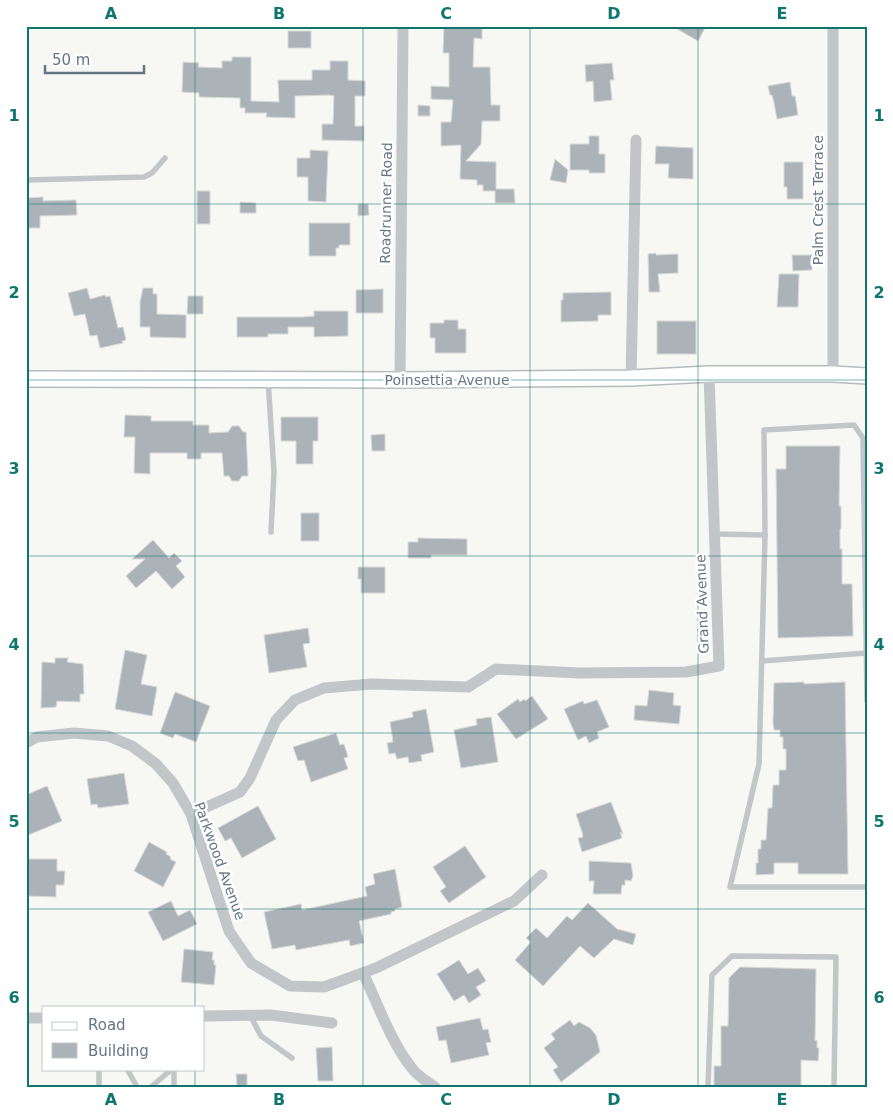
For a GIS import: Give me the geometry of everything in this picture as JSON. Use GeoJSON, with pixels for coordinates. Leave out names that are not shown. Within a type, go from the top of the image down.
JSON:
{"type":"FeatureCollection","features":[{"type":"Feature","properties":{"kind":"street","name":"Roadrunner Road"},"geometry":{"type":"LineString","coordinates":[[400,380],[403,26]]}},
{"type":"Feature","properties":{"kind":"street","name":"Palm Crest Terrace"},"geometry":{"type":"LineString","coordinates":[[833,26],[833,374]]}},
{"type":"Feature","properties":{"kind":"street"},"geometry":{"type":"LineString","coordinates":[[631,378],[636,140]]}},
{"type":"Feature","properties":{"kind":"street","name":"Poinsettia Avenue"},"geometry":{"type":"LineString","coordinates":[[26,379],[400,380],[631,378],[709,374],[833,374],[867,376]]}},
{"type":"Feature","properties":{"kind":"street","name":"Grand Avenue"},"geometry":{"type":"LineString","coordinates":[[190,814],[240,792],[250,778],[276,720],[295,700],[324,688],[372,684],[468,687],[496,669],[580,673],[686,672],[719,666],[709,374]]}},
{"type":"Feature","properties":{"kind":"street","name":"Parkwood Avenue"},"geometry":{"type":"LineString","coordinates":[[26,743],[37,737],[74,733],[108,736],[132,746],[156,764],[173,783],[190,814],[229,931],[251,963],[290,986],[324,987],[363,972],[514,901],[542,875]]}},
{"type":"Feature","properties":{"kind":"street"},"geometry":{"type":"LineString","coordinates":[[363,972],[400,1052],[420,1078],[435,1087]]}},
{"type":"Feature","properties":{"kind":"street"},"geometry":{"type":"LineString","coordinates":[[205,1016],[271,1015],[332,1023]]}},
{"type":"Feature","properties":{"kind":"street"},"geometry":{"type":"LineString","coordinates":[[26,1018],[42,1018]]}},
{"type":"Feature","properties":{"kind":"lane"},"geometry":{"type":"LineString","coordinates":[[26,180],[144,177],[152,173],[166,158]]}},
{"type":"Feature","properties":{"kind":"lane"},"geometry":{"type":"LineString","coordinates":[[268,380],[274,472],[271,532]]}},
{"type":"Feature","properties":{"kind":"lane"},"geometry":{"type":"LineString","coordinates":[[867,701],[863,438],[854,425],[764,430],[765,534],[759,764],[730,888],[867,887]]}},
{"type":"Feature","properties":{"kind":"lane"},"geometry":{"type":"LineString","coordinates":[[714,534],[765,534]]}},
{"type":"Feature","properties":{"kind":"lane"},"geometry":{"type":"LineString","coordinates":[[762,661],[866,653]]}},
{"type":"Feature","properties":{"kind":"lane"},"geometry":{"type":"LineString","coordinates":[[708,1087],[712,975],[732,956],[742,956],[836,957],[834,1087]]}},
{"type":"Feature","properties":{"kind":"lane"},"geometry":{"type":"LineString","coordinates":[[250,1015],[261,1036],[292,1058]]}},
{"type":"Feature","properties":{"kind":"lane"},"geometry":{"type":"LineString","coordinates":[[99,1070],[99,1087]]}},
{"type":"Feature","properties":{"kind":"lane"},"geometry":{"type":"LineString","coordinates":[[128,1070],[137,1087]]}},
{"type":"Feature","properties":{"kind":"lane"},"geometry":{"type":"LineString","coordinates":[[151,1087],[172,1070]]}},
{"type":"Feature","properties":{"kind":"lane"},"geometry":{"type":"LineString","coordinates":[[173,1070],[174,1087]]}},
{"type":"Feature","properties":{"kind":"building"},"geometry":{"type":"Polygon","coordinates":[[[444,26],[482,26],[482,39],[474,38],[473,67],[490,67],[491,105],[500,105],[500,121],[482,121],[481,144],[466,161],[496,162],[496,189],[514,189],[515,203],[495,203],[495,191],[483,191],[483,185],[477,185],[477,180],[460,179],[461,145],[441,146],[441,122],[451,122],[453,100],[431,99],[431,86],[449,87],[449,53],[443,53],[444,26]]]}},
{"type":"Feature","properties":{"kind":"building"},"geometry":{"type":"Polygon","coordinates":[[[672,26],[706,26],[698,41],[672,26]]]}},
{"type":"Feature","properties":{"kind":"building"},"geometry":{"type":"Polygon","coordinates":[[[288,31],[311,31],[311,48],[288,48],[288,31]]]}},
{"type":"Feature","properties":{"kind":"building"},"geometry":{"type":"Polygon","coordinates":[[[232,57],[251,57],[251,101],[279,102],[278,80],[312,80],[312,70],[330,70],[330,61],[348,61],[348,80],[365,81],[365,96],[355,96],[355,126],[364,126],[364,141],[322,140],[322,124],[333,124],[334,96],[295,96],[295,118],[266,117],[267,113],[245,113],[245,108],[240,108],[240,98],[199,97],[199,93],[182,92],[183,62],[199,63],[198,67],[222,68],[222,61],[232,61],[232,57]]]}},
{"type":"Feature","properties":{"kind":"building"},"geometry":{"type":"Polygon","coordinates":[[[612,63],[614,80],[610,80],[612,100],[594,102],[593,81],[586,82],[585,65],[612,63]]]}},
{"type":"Feature","properties":{"kind":"building"},"geometry":{"type":"Polygon","coordinates":[[[790,82],[792,96],[795,96],[798,115],[777,119],[768,86],[790,82]]]}},
{"type":"Feature","properties":{"kind":"building"},"geometry":{"type":"Polygon","coordinates":[[[418,105],[430,106],[430,116],[418,116],[418,105]]]}},
{"type":"Feature","properties":{"kind":"building"},"geometry":{"type":"Polygon","coordinates":[[[589,136],[599,136],[599,154],[605,154],[605,173],[589,173],[589,170],[570,170],[570,144],[589,144],[589,136]]]}},
{"type":"Feature","properties":{"kind":"building"},"geometry":{"type":"Polygon","coordinates":[[[656,146],[693,148],[693,179],[668,178],[669,164],[655,164],[656,146]]]}},
{"type":"Feature","properties":{"kind":"building"},"geometry":{"type":"Polygon","coordinates":[[[310,150],[328,151],[326,202],[308,201],[308,177],[297,177],[297,158],[310,158],[310,150]]]}},
{"type":"Feature","properties":{"kind":"building"},"geometry":{"type":"Polygon","coordinates":[[[555,159],[568,170],[566,183],[550,180],[555,159]]]}},
{"type":"Feature","properties":{"kind":"building"},"geometry":{"type":"Polygon","coordinates":[[[784,162],[803,162],[803,199],[787,199],[787,187],[784,187],[784,162]]]}},
{"type":"Feature","properties":{"kind":"building"},"geometry":{"type":"Polygon","coordinates":[[[197,191],[210,191],[210,224],[197,224],[197,191]]]}},
{"type":"Feature","properties":{"kind":"building"},"geometry":{"type":"Polygon","coordinates":[[[43,197],[43,201],[76,200],[77,215],[40,216],[40,228],[26,228],[26,198],[43,197]]]}},
{"type":"Feature","properties":{"kind":"building"},"geometry":{"type":"Polygon","coordinates":[[[240,202],[256,203],[256,213],[240,213],[240,202]]]}},
{"type":"Feature","properties":{"kind":"building"},"geometry":{"type":"Polygon","coordinates":[[[358,204],[368,204],[369,215],[358,216],[358,204]]]}},
{"type":"Feature","properties":{"kind":"building"},"geometry":{"type":"Polygon","coordinates":[[[309,223],[350,223],[350,245],[339,245],[339,248],[336,248],[336,256],[309,256],[309,223]]]}},
{"type":"Feature","properties":{"kind":"building"},"geometry":{"type":"Polygon","coordinates":[[[656,253],[656,255],[678,254],[678,273],[658,274],[660,292],[649,292],[648,254],[656,253]]]}},
{"type":"Feature","properties":{"kind":"building"},"geometry":{"type":"Polygon","coordinates":[[[792,255],[812,255],[812,270],[793,271],[792,255]]]}},
{"type":"Feature","properties":{"kind":"building"},"geometry":{"type":"Polygon","coordinates":[[[779,274],[799,274],[798,307],[777,307],[779,274]]]}},
{"type":"Feature","properties":{"kind":"building"},"geometry":{"type":"Polygon","coordinates":[[[87,288],[90,299],[105,295],[106,297],[110,296],[118,328],[123,327],[126,340],[122,341],[123,343],[100,348],[97,335],[90,336],[85,314],[74,316],[68,293],[87,288]]]}},
{"type":"Feature","properties":{"kind":"building"},"geometry":{"type":"Polygon","coordinates":[[[143,288],[153,288],[153,294],[157,294],[157,314],[186,315],[186,338],[150,337],[150,327],[140,327],[140,302],[143,288]]]}},
{"type":"Feature","properties":{"kind":"building"},"geometry":{"type":"Polygon","coordinates":[[[383,289],[383,313],[356,313],[356,290],[383,289]]]}},
{"type":"Feature","properties":{"kind":"building"},"geometry":{"type":"Polygon","coordinates":[[[611,292],[611,315],[598,315],[598,321],[561,322],[561,300],[563,300],[563,293],[611,292]]]}},
{"type":"Feature","properties":{"kind":"building"},"geometry":{"type":"Polygon","coordinates":[[[188,296],[203,296],[203,314],[187,314],[188,296]]]}},
{"type":"Feature","properties":{"kind":"building"},"geometry":{"type":"Polygon","coordinates":[[[314,311],[348,311],[348,336],[314,337],[314,327],[288,327],[288,334],[268,334],[268,337],[237,337],[237,317],[303,317],[314,316],[314,311]]]}},
{"type":"Feature","properties":{"kind":"building"},"geometry":{"type":"Polygon","coordinates":[[[444,320],[458,320],[458,329],[466,329],[466,353],[435,353],[435,338],[430,338],[430,323],[444,323],[444,320]]]}},
{"type":"Feature","properties":{"kind":"building"},"geometry":{"type":"Polygon","coordinates":[[[657,321],[696,321],[696,354],[657,354],[657,321]]]}},
{"type":"Feature","properties":{"kind":"building"},"geometry":{"type":"Polygon","coordinates":[[[125,415],[151,416],[151,421],[193,421],[193,425],[209,425],[209,433],[228,432],[232,426],[239,426],[243,432],[246,432],[248,476],[242,476],[239,481],[232,481],[229,476],[224,476],[222,453],[201,453],[201,459],[187,459],[187,453],[150,453],[150,474],[134,473],[135,437],[124,437],[125,415]]]}},
{"type":"Feature","properties":{"kind":"building"},"geometry":{"type":"Polygon","coordinates":[[[281,417],[318,417],[318,441],[313,441],[313,464],[296,464],[296,441],[281,441],[281,417]]]}},
{"type":"Feature","properties":{"kind":"building"},"geometry":{"type":"Polygon","coordinates":[[[385,434],[385,451],[372,451],[371,435],[385,434]]]}},
{"type":"Feature","properties":{"kind":"building"},"geometry":{"type":"Polygon","coordinates":[[[786,446],[840,446],[839,506],[841,506],[840,549],[842,549],[842,584],[852,584],[853,636],[778,638],[776,469],[786,469],[786,446]]]}},
{"type":"Feature","properties":{"kind":"building"},"geometry":{"type":"Polygon","coordinates":[[[301,513],[319,513],[319,541],[301,541],[301,513]]]}},
{"type":"Feature","properties":{"kind":"building"},"geometry":{"type":"Polygon","coordinates":[[[418,538],[467,539],[467,555],[431,555],[431,558],[408,558],[408,542],[418,542],[418,538]]]}},
{"type":"Feature","properties":{"kind":"building"},"geometry":{"type":"Polygon","coordinates":[[[153,540],[169,558],[174,553],[182,561],[176,566],[185,577],[172,589],[156,571],[136,588],[126,576],[145,559],[132,559],[153,540]]]}},
{"type":"Feature","properties":{"kind":"building"},"geometry":{"type":"Polygon","coordinates":[[[358,567],[385,567],[385,593],[361,593],[361,579],[358,579],[358,567]]]}},
{"type":"Feature","properties":{"kind":"building"},"geometry":{"type":"Polygon","coordinates":[[[308,628],[310,643],[303,644],[307,667],[269,673],[264,635],[308,628]]]}},
{"type":"Feature","properties":{"kind":"building"},"geometry":{"type":"Polygon","coordinates":[[[125,650],[147,655],[141,684],[157,687],[152,716],[115,709],[125,650]]]}},
{"type":"Feature","properties":{"kind":"building"},"geometry":{"type":"Polygon","coordinates":[[[55,658],[68,658],[67,662],[83,664],[84,694],[80,694],[80,702],[57,701],[56,707],[41,708],[42,662],[55,663],[55,658]]]}},
{"type":"Feature","properties":{"kind":"building"},"geometry":{"type":"Polygon","coordinates":[[[804,682],[804,684],[845,682],[848,874],[798,874],[798,863],[774,863],[774,874],[756,875],[758,849],[761,849],[761,840],[766,840],[768,808],[772,808],[773,785],[779,785],[779,770],[786,770],[786,749],[783,749],[783,737],[780,737],[780,730],[774,730],[773,723],[774,683],[804,682]]]}},
{"type":"Feature","properties":{"kind":"building"},"geometry":{"type":"Polygon","coordinates":[[[649,690],[674,693],[673,705],[681,706],[679,724],[634,720],[635,705],[647,706],[649,690]]]}},
{"type":"Feature","properties":{"kind":"building"},"geometry":{"type":"Polygon","coordinates":[[[175,692],[210,706],[196,742],[175,734],[173,738],[160,733],[175,692]]]}},
{"type":"Feature","properties":{"kind":"building"},"geometry":{"type":"Polygon","coordinates":[[[532,696],[548,719],[516,739],[497,714],[518,699],[520,702],[524,699],[525,701],[532,696]]]}},
{"type":"Feature","properties":{"kind":"building"},"geometry":{"type":"Polygon","coordinates":[[[597,700],[609,727],[597,732],[599,738],[589,743],[586,736],[578,740],[564,709],[583,701],[584,704],[597,700]]]}},
{"type":"Feature","properties":{"kind":"building"},"geometry":{"type":"Polygon","coordinates":[[[426,709],[434,752],[421,755],[422,761],[409,763],[408,757],[397,759],[395,753],[389,754],[387,743],[393,742],[390,722],[413,717],[412,712],[426,709]]]}},
{"type":"Feature","properties":{"kind":"building"},"geometry":{"type":"Polygon","coordinates":[[[491,717],[498,762],[461,768],[454,730],[477,725],[476,719],[491,717]]]}},
{"type":"Feature","properties":{"kind":"building"},"geometry":{"type":"Polygon","coordinates":[[[336,733],[340,745],[344,744],[348,757],[344,758],[348,769],[311,782],[304,760],[298,761],[293,747],[336,733]]]}},
{"type":"Feature","properties":{"kind":"building"},"geometry":{"type":"Polygon","coordinates":[[[124,773],[129,804],[98,808],[97,804],[91,805],[87,779],[124,773]]]}},
{"type":"Feature","properties":{"kind":"building"},"geometry":{"type":"Polygon","coordinates":[[[47,786],[62,821],[26,836],[26,795],[47,786]]]}},
{"type":"Feature","properties":{"kind":"building"},"geometry":{"type":"Polygon","coordinates":[[[611,802],[623,834],[620,832],[622,838],[582,852],[578,838],[583,837],[576,814],[611,802]]]}},
{"type":"Feature","properties":{"kind":"building"},"geometry":{"type":"Polygon","coordinates":[[[258,806],[276,839],[242,858],[231,838],[225,841],[218,828],[258,806]]]}},
{"type":"Feature","properties":{"kind":"building"},"geometry":{"type":"Polygon","coordinates":[[[149,842],[167,852],[166,854],[171,857],[170,859],[176,862],[163,887],[134,871],[149,842]]]}},
{"type":"Feature","properties":{"kind":"building"},"geometry":{"type":"Polygon","coordinates":[[[465,846],[486,877],[449,903],[440,891],[446,887],[433,867],[465,846]]]}},
{"type":"Feature","properties":{"kind":"building"},"geometry":{"type":"Polygon","coordinates":[[[26,859],[57,859],[57,871],[65,871],[64,885],[56,885],[56,897],[26,896],[26,859]]]}},
{"type":"Feature","properties":{"kind":"building"},"geometry":{"type":"Polygon","coordinates":[[[589,861],[631,863],[633,876],[631,881],[625,880],[625,885],[622,885],[621,894],[593,894],[594,881],[589,881],[589,861]]]}},
{"type":"Feature","properties":{"kind":"building"},"geometry":{"type":"Polygon","coordinates":[[[395,869],[402,907],[395,909],[391,914],[359,921],[364,943],[350,946],[349,940],[296,950],[295,945],[272,949],[264,912],[301,904],[302,910],[367,896],[365,887],[375,884],[373,874],[395,869]]]}},
{"type":"Feature","properties":{"kind":"building"},"geometry":{"type":"Polygon","coordinates":[[[171,901],[178,916],[190,910],[197,924],[163,941],[148,912],[171,901]]]}},
{"type":"Feature","properties":{"kind":"building"},"geometry":{"type":"Polygon","coordinates":[[[588,903],[617,929],[636,934],[633,945],[614,939],[594,958],[580,946],[543,986],[515,960],[531,942],[526,938],[536,928],[547,938],[567,916],[572,920],[588,903]]]}},
{"type":"Feature","properties":{"kind":"building"},"geometry":{"type":"Polygon","coordinates":[[[184,949],[213,952],[212,960],[214,960],[214,965],[216,965],[214,985],[181,982],[184,949]]]}},
{"type":"Feature","properties":{"kind":"building"},"geometry":{"type":"Polygon","coordinates":[[[459,960],[468,974],[478,968],[486,981],[476,987],[481,995],[469,1003],[464,995],[454,1001],[437,974],[459,960]]]}},
{"type":"Feature","properties":{"kind":"building"},"geometry":{"type":"Polygon","coordinates":[[[740,967],[816,969],[815,1041],[817,1040],[817,1048],[819,1048],[818,1061],[801,1060],[801,1087],[714,1087],[714,1066],[721,1066],[721,1026],[728,1026],[729,978],[740,967]]]}},
{"type":"Feature","properties":{"kind":"building"},"geometry":{"type":"Polygon","coordinates":[[[480,1018],[483,1030],[488,1029],[491,1042],[486,1043],[489,1055],[451,1063],[446,1040],[439,1041],[436,1027],[480,1018]]]}},
{"type":"Feature","properties":{"kind":"building"},"geometry":{"type":"Polygon","coordinates":[[[570,1020],[574,1026],[579,1022],[590,1028],[596,1035],[600,1052],[561,1082],[553,1070],[558,1067],[544,1048],[555,1039],[551,1034],[570,1020]]]}},
{"type":"Feature","properties":{"kind":"building"},"geometry":{"type":"Polygon","coordinates":[[[332,1047],[333,1081],[318,1081],[316,1048],[332,1047]]]}},
{"type":"Feature","properties":{"kind":"building"},"geometry":{"type":"Polygon","coordinates":[[[236,1074],[247,1074],[247,1087],[237,1087],[236,1074]]]}}]}
